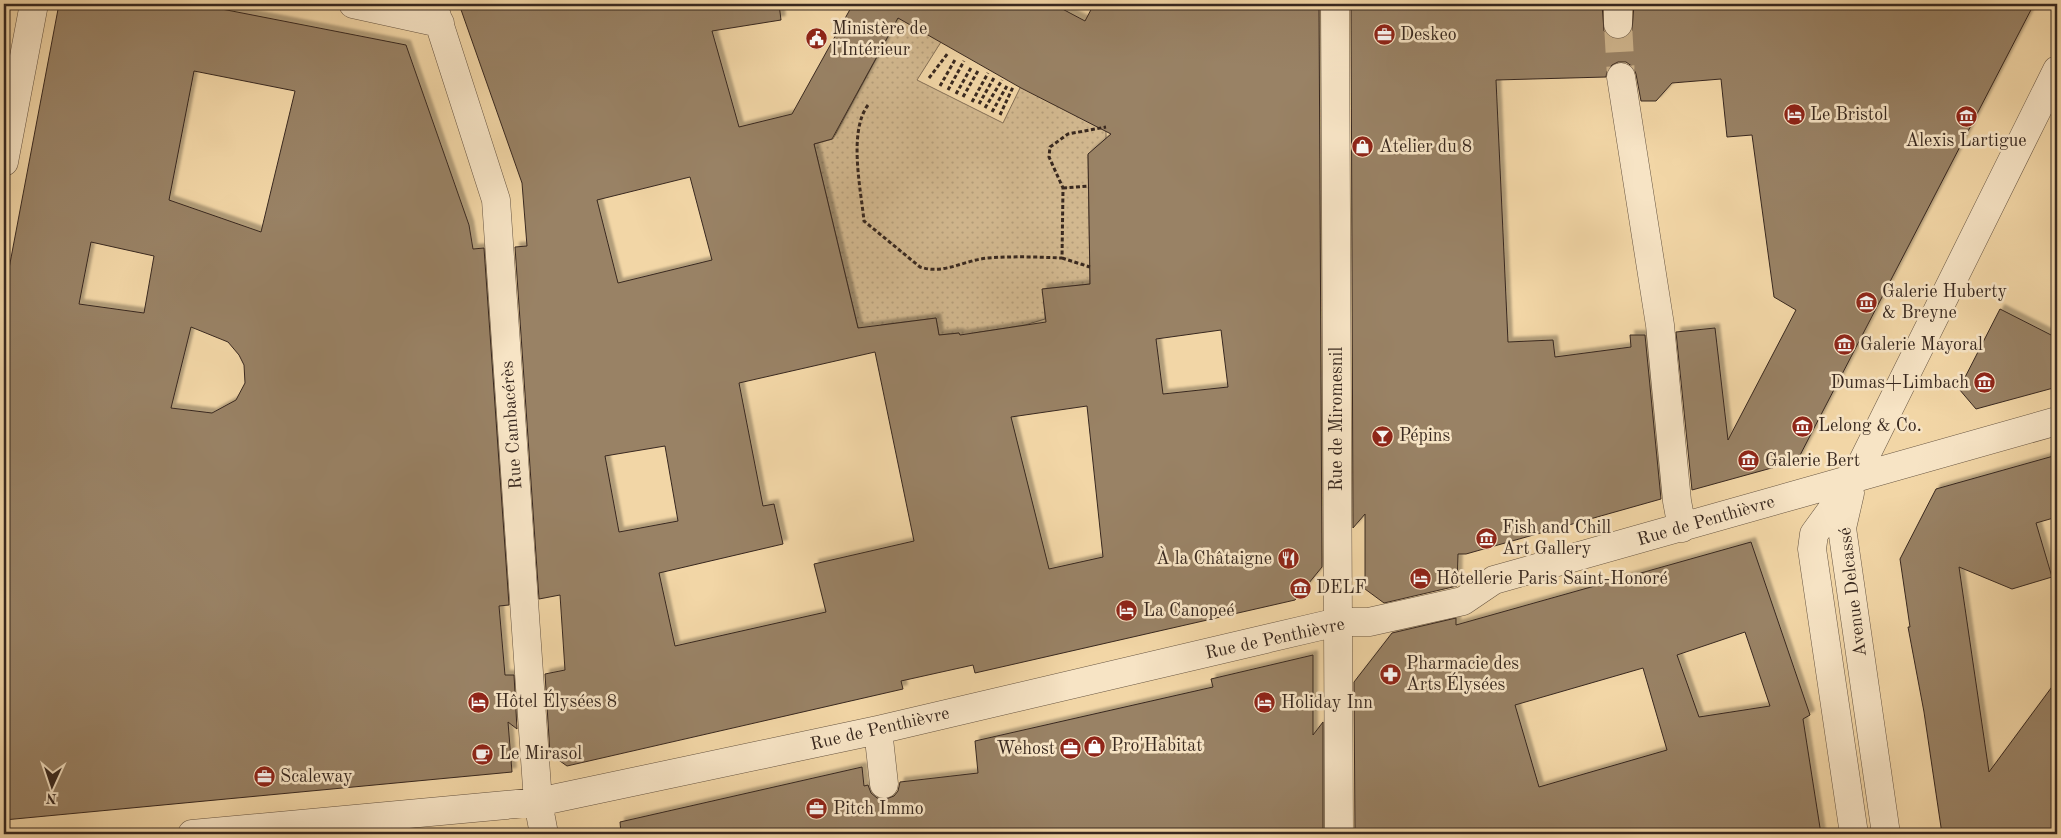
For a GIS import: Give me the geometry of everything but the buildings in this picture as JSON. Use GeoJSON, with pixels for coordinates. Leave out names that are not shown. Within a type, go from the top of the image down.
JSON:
{"type":"FeatureCollection","features":[{"type":"Feature","properties":{"kind":"street"},"geometry":{"type":"LineString","coordinates":[[4,162],[34,4]]}},
{"type":"Feature","properties":{"kind":"street"},"geometry":{"type":"LineString","coordinates":[[353,4],[436,14]]}},
{"type":"Feature","properties":{"kind":"street","name":"Rue de Miromesnil"},"geometry":{"type":"LineString","coordinates":[[1335,4],[1339,834]]}},
{"type":"Feature","properties":{"kind":"street","name":"Rue Cambacérès"},"geometry":{"type":"LineString","coordinates":[[436,14],[496,200],[538,802],[544,834]]}},
{"type":"Feature","properties":{"kind":"street"},"geometry":{"type":"LineString","coordinates":[[1854,479],[2057,70]]}},
{"type":"Feature","properties":{"kind":"street"},"geometry":{"type":"LineString","coordinates":[[1621,77],[1660,325],[1677,501],[1682,528]]}},
{"type":"Feature","properties":{"kind":"street","name":"Rue de Penthièvre"},"geometry":{"type":"LineString","coordinates":[[192,834],[538,802],[878,730],[1338,622],[1369,622],[1463,601],[1494,580],[2057,421]]}},
{"type":"Feature","properties":{"kind":"street","name":"Avenue Delcassé"},"geometry":{"type":"LineString","coordinates":[[1854,479],[1814,534],[1812,549],[1854,834]]}},
{"type":"Feature","properties":{"kind":"street","name":"Avenue Delcassé"},"geometry":{"type":"LineString","coordinates":[[1854,479],[1842,528],[1886,834]]}},
{"type":"Feature","properties":{"kind":"street"},"geometry":{"type":"LineString","coordinates":[[878,730],[884,784]]}},
{"type":"Feature","properties":{"kind":"path"},"geometry":{"type":"LineString","coordinates":[[929,78],[948,53]]}},
{"type":"Feature","properties":{"kind":"path"},"geometry":{"type":"LineString","coordinates":[[940,86],[956,58]]}},
{"type":"Feature","properties":{"kind":"path"},"geometry":{"type":"LineString","coordinates":[[948,90],[964,61]]}},
{"type":"Feature","properties":{"kind":"path"},"geometry":{"type":"LineString","coordinates":[[956,94],[972,66]]}},
{"type":"Feature","properties":{"kind":"path"},"geometry":{"type":"LineString","coordinates":[[963,98],[979,69]]}},
{"type":"Feature","properties":{"kind":"path"},"geometry":{"type":"LineString","coordinates":[[972,102],[988,73]]}},
{"type":"Feature","properties":{"kind":"path"},"geometry":{"type":"LineString","coordinates":[[979,104],[995,76]]}},
{"type":"Feature","properties":{"kind":"path"},"geometry":{"type":"LineString","coordinates":[[985,108],[1002,80]]}},
{"type":"Feature","properties":{"kind":"path"},"geometry":{"type":"LineString","coordinates":[[992,112],[1008,84]]}},
{"type":"Feature","properties":{"kind":"path"},"geometry":{"type":"LineString","coordinates":[[1000,115],[1013,86]]}},
{"type":"Feature","properties":{"kind":"path"},"geometry":{"type":"LineString","coordinates":[[868,105],[859,125],[857,144],[864,221],[914,263],[920,267],[936,271],[986,258],[1062,258],[1090,267]]}},
{"type":"Feature","properties":{"kind":"path"},"geometry":{"type":"LineString","coordinates":[[1062,258],[1063,188],[1049,157],[1050,147],[1068,134],[1106,127]]}},
{"type":"Feature","properties":{"kind":"path"},"geometry":{"type":"LineString","coordinates":[[1063,188],[1089,186]]}},
{"type":"Feature","properties":{"kind":"shaded area"},"geometry":{"type":"Polygon","coordinates":[[[897,5],[941,42],[917,80],[1003,123],[1021,86],[1106,117],[1106,139],[1088,155],[1090,284],[1043,289],[1045,319],[1025,325],[974,333],[961,346],[959,333],[939,335],[936,318],[881,325],[862,344],[814,144],[833,139],[891,31],[897,5]]]}},
{"type":"Feature","properties":{"kind":"tunnel"},"geometry":{"type":"LineString","coordinates":[[1618,24],[1621,77]]}},
{"type":"Feature","properties":{"kind":"place","name":"Deskeo"},"geometry":{"type":"Point","coordinates":[1384,35]}},
{"type":"Feature","properties":{"kind":"place","name":"Ministère de l'Intérieur"},"geometry":{"type":"Point","coordinates":[816,39]}},
{"type":"Feature","properties":{"kind":"place","name":"Le Bristol"},"geometry":{"type":"Point","coordinates":[1794,115]}},
{"type":"Feature","properties":{"kind":"place","name":"Alexis Lartigue"},"geometry":{"type":"Point","coordinates":[1966,116]}},
{"type":"Feature","properties":{"kind":"place","name":"Atelier du 8"},"geometry":{"type":"Point","coordinates":[1363,147]}},
{"type":"Feature","properties":{"kind":"place","name":"Galerie Huberty & Breyne"},"geometry":{"type":"Point","coordinates":[1866,302]}},
{"type":"Feature","properties":{"kind":"place","name":"Galerie Mayoral"},"geometry":{"type":"Point","coordinates":[1844,345]}},
{"type":"Feature","properties":{"kind":"place","name":"Dumas+Limbach"},"geometry":{"type":"Point","coordinates":[1985,383]}},
{"type":"Feature","properties":{"kind":"place","name":"Lelong & Co."},"geometry":{"type":"Point","coordinates":[1802,426]}},
{"type":"Feature","properties":{"kind":"place","name":"Pépins"},"geometry":{"type":"Point","coordinates":[1383,436]}},
{"type":"Feature","properties":{"kind":"place","name":"Galerie Bert"},"geometry":{"type":"Point","coordinates":[1749,461]}},
{"type":"Feature","properties":{"kind":"place","name":"Fish and Chill Art Gallery"},"geometry":{"type":"Point","coordinates":[1486,538]}},
{"type":"Feature","properties":{"kind":"place","name":"À la Châtaigne"},"geometry":{"type":"Point","coordinates":[1288,559]}},
{"type":"Feature","properties":{"kind":"place","name":"Hôtellerie Paris Saint-Honoré"},"geometry":{"type":"Point","coordinates":[1420,579]}},
{"type":"Feature","properties":{"kind":"place","name":"DELF"},"geometry":{"type":"Point","coordinates":[1300,588]}},
{"type":"Feature","properties":{"kind":"place","name":"La Canopeé"},"geometry":{"type":"Point","coordinates":[1127,611]}},
{"type":"Feature","properties":{"kind":"place","name":"Pharmacie des Arts Élysées"},"geometry":{"type":"Point","coordinates":[1390,674]}},
{"type":"Feature","properties":{"kind":"place","name":"Hôtel Élysées 8"},"geometry":{"type":"Point","coordinates":[479,702]}},
{"type":"Feature","properties":{"kind":"place","name":"Holiday Inn"},"geometry":{"type":"Point","coordinates":[1265,703]}},
{"type":"Feature","properties":{"kind":"place","name":"Pro'Habitat"},"geometry":{"type":"Point","coordinates":[1095,746]}},
{"type":"Feature","properties":{"kind":"place","name":"Wehost"},"geometry":{"type":"Point","coordinates":[1071,749]}},
{"type":"Feature","properties":{"kind":"place","name":"Le Mirasol"},"geometry":{"type":"Point","coordinates":[483,754]}},
{"type":"Feature","properties":{"kind":"place","name":"Scaleway"},"geometry":{"type":"Point","coordinates":[264,777]}},
{"type":"Feature","properties":{"kind":"place","name":"Pitch Immo"},"geometry":{"type":"Point","coordinates":[817,809]}}]}
